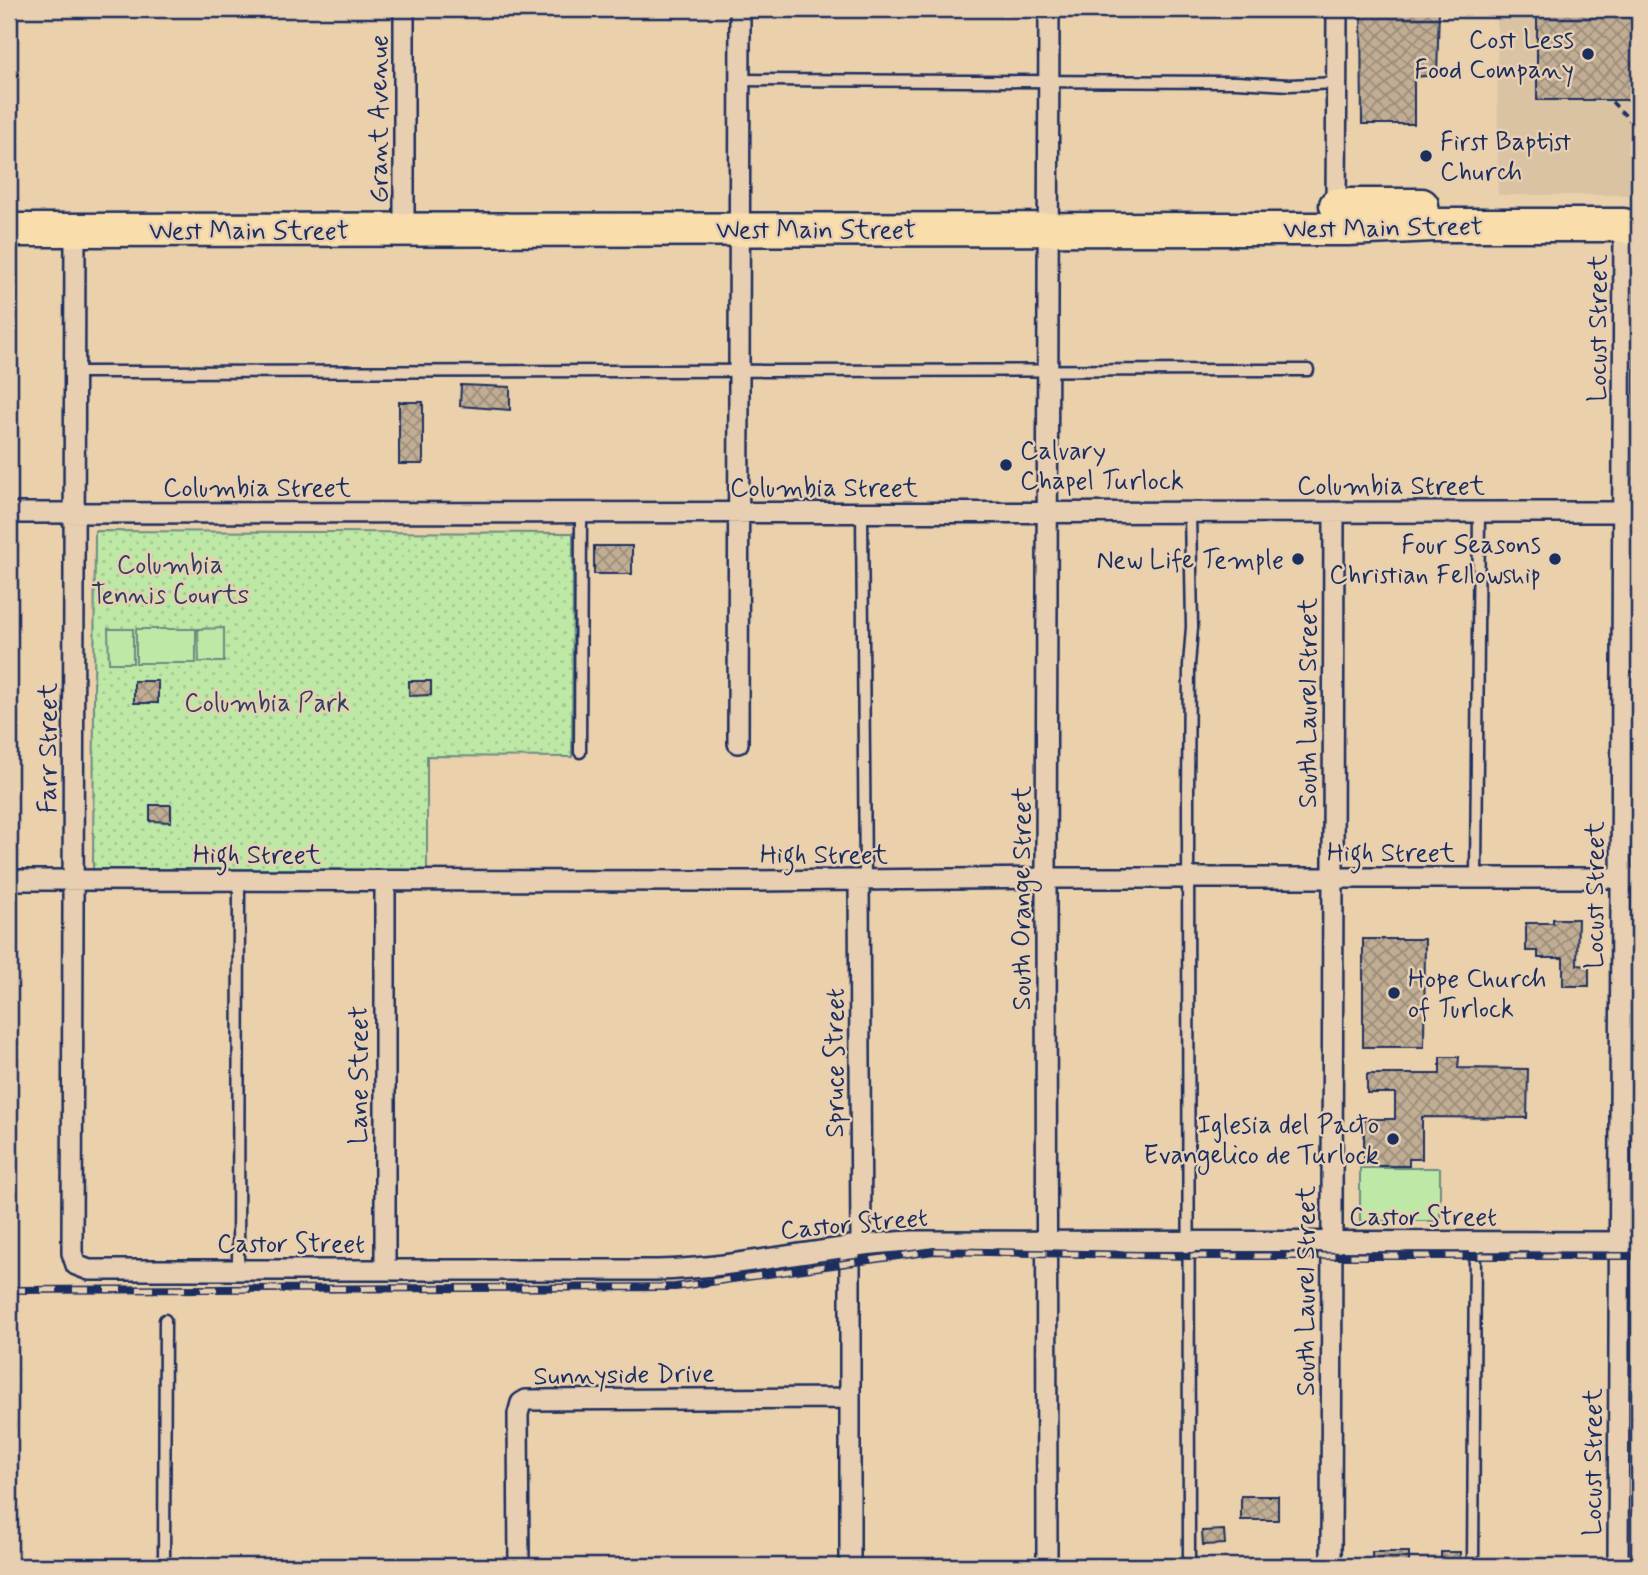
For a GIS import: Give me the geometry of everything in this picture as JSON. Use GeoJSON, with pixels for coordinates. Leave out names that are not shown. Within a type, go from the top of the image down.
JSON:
{"type":"FeatureCollection","features":[{"type":"Feature","properties":{"kind":"main road","name":"West Main Street"},"geometry":{"type":"LineString","coordinates":[[9,230],[1049,229],[1336,217],[1464,225],[1634,224]]}},
{"type":"Feature","properties":{"kind":"street","name":"Grant Avenue"},"geometry":{"type":"LineString","coordinates":[[404,9],[404,229]]}},
{"type":"Feature","properties":{"kind":"street"},"geometry":{"type":"LineString","coordinates":[[738,743],[740,9]]}},
{"type":"Feature","properties":{"kind":"street","name":"South Orange Street"},"geometry":{"type":"LineString","coordinates":[[1047,1566],[1049,9]]}},
{"type":"Feature","properties":{"kind":"street"},"geometry":{"type":"LineString","coordinates":[[1336,217],[1337,9]]}},
{"type":"Feature","properties":{"kind":"street","name":"Locust Street"},"geometry":{"type":"LineString","coordinates":[[1618,1566],[1619,1242],[1630,878],[1630,512],[1626,468],[1634,224]]}},
{"type":"Feature","properties":{"kind":"street","name":"Farr Street"},"geometry":{"type":"LineString","coordinates":[[75,230],[72,1253],[76,1265]]}},
{"type":"Feature","properties":{"kind":"street","name":"South Laurel Street"},"geometry":{"type":"LineString","coordinates":[[1331,1566],[1334,512]]}},
{"type":"Feature","properties":{"kind":"street","name":"Columbia Street"},"geometry":{"type":"LineString","coordinates":[[9,513],[1630,512]]}},
{"type":"Feature","properties":{"kind":"street","name":"High Street"},"geometry":{"type":"LineString","coordinates":[[9,880],[1630,878]]}},
{"type":"Feature","properties":{"kind":"street","name":"Spruce Street"},"geometry":{"type":"LineString","coordinates":[[850,1566],[849,1398],[855,1245],[862,880]]}},
{"type":"Feature","properties":{"kind":"street","name":"Lane Street"},"geometry":{"type":"LineString","coordinates":[[385,881],[385,1269]]}},
{"type":"Feature","properties":{"kind":"street","name":"Castor Street"},"geometry":{"type":"LineString","coordinates":[[76,1265],[89,1270],[669,1270],[855,1245],[913,1241],[1639,1242]]}},
{"type":"Feature","properties":{"kind":"street","name":"Sunnyside Drive"},"geometry":{"type":"LineString","coordinates":[[519,1566],[518,1415],[521,1403],[526,1400],[849,1398]]}},
{"type":"Feature","properties":{"kind":"lane"},"geometry":{"type":"LineString","coordinates":[[740,80],[1049,80],[1290,85],[1337,83]]}},
{"type":"Feature","properties":{"kind":"lane"},"geometry":{"type":"LineString","coordinates":[[74,372],[1308,370]]}},
{"type":"Feature","properties":{"kind":"lane"},"geometry":{"type":"LineString","coordinates":[[1189,511],[1192,627],[1189,678],[1189,1566]]}},
{"type":"Feature","properties":{"kind":"lane"},"geometry":{"type":"LineString","coordinates":[[1476,878],[1479,512]]}},
{"type":"Feature","properties":{"kind":"lane"},"geometry":{"type":"LineString","coordinates":[[580,752],[581,513]]}},
{"type":"Feature","properties":{"kind":"lane"},"geometry":{"type":"LineString","coordinates":[[862,513],[862,880]]}},
{"type":"Feature","properties":{"kind":"lane"},"geometry":{"type":"LineString","coordinates":[[238,1269],[239,881]]}},
{"type":"Feature","properties":{"kind":"lane"},"geometry":{"type":"LineString","coordinates":[[1474,1566],[1475,1243]]}},
{"type":"Feature","properties":{"kind":"lane"},"geometry":{"type":"LineString","coordinates":[[164,1566],[165,1320]]}},
{"type":"Feature","properties":{"kind":"path"},"geometry":{"type":"LineString","coordinates":[[1612,102],[1639,129]]}},
{"type":"Feature","properties":{"kind":"shaded area"},"geometry":{"type":"Polygon","coordinates":[[[1497,9],[1639,9],[1639,195],[1498,195],[1497,9]]]}},
{"type":"Feature","properties":{"kind":"green space","name":"Columbia Park"},"geometry":{"type":"Polygon","coordinates":[[[95,531],[573,533],[572,757],[427,756],[427,870],[93,869],[95,531]]]}},
{"type":"Feature","properties":{"kind":"green space"},"geometry":{"type":"Polygon","coordinates":[[[224,628],[224,662],[199,662],[198,629],[224,628]]]}},
{"type":"Feature","properties":{"kind":"green space"},"geometry":{"type":"Polygon","coordinates":[[[108,629],[133,629],[133,663],[109,663],[108,629]]]}},
{"type":"Feature","properties":{"kind":"green space"},"geometry":{"type":"Polygon","coordinates":[[[136,629],[196,629],[196,663],[136,663],[136,629]]]}},
{"type":"Feature","properties":{"kind":"green space"},"geometry":{"type":"Polygon","coordinates":[[[1360,1168],[1440,1168],[1440,1221],[1360,1221],[1360,1168]]]}},
{"type":"Feature","properties":{"kind":"building"},"geometry":{"type":"Polygon","coordinates":[[[1361,9],[1439,9],[1437,75],[1414,77],[1414,124],[1362,124],[1361,9]]]}},
{"type":"Feature","properties":{"kind":"building","name":"Cost Less Food Company"},"geometry":{"type":"Polygon","coordinates":[[[1537,9],[1639,9],[1639,100],[1537,100],[1537,9]]]}},
{"type":"Feature","properties":{"kind":"building"},"geometry":{"type":"Polygon","coordinates":[[[461,385],[510,387],[510,410],[460,406],[461,385]]]}},
{"type":"Feature","properties":{"kind":"building"},"geometry":{"type":"Polygon","coordinates":[[[399,402],[423,402],[423,464],[399,464],[399,402]]]}},
{"type":"Feature","properties":{"kind":"building"},"geometry":{"type":"Polygon","coordinates":[[[594,546],[632,546],[632,574],[594,574],[594,546]]]}},
{"type":"Feature","properties":{"kind":"building"},"geometry":{"type":"Polygon","coordinates":[[[134,681],[158,681],[158,703],[134,703],[134,681]]]}},
{"type":"Feature","properties":{"kind":"building"},"geometry":{"type":"Polygon","coordinates":[[[409,681],[431,681],[431,695],[409,696],[409,681]]]}},
{"type":"Feature","properties":{"kind":"building"},"geometry":{"type":"Polygon","coordinates":[[[150,805],[171,805],[171,822],[150,821],[150,805]]]}},
{"type":"Feature","properties":{"kind":"building"},"geometry":{"type":"Polygon","coordinates":[[[1553,919],[1578,919],[1577,965],[1589,966],[1589,986],[1563,986],[1563,958],[1538,958],[1538,951],[1526,951],[1526,923],[1553,923],[1553,919]]]}},
{"type":"Feature","properties":{"kind":"building","name":"Hope Church of Turlock"},"geometry":{"type":"Polygon","coordinates":[[[1363,939],[1425,939],[1424,1047],[1363,1047],[1363,939]]]}},
{"type":"Feature","properties":{"kind":"building"},"geometry":{"type":"Polygon","coordinates":[[[1440,1057],[1459,1057],[1458,1068],[1528,1069],[1527,1118],[1422,1117],[1422,1159],[1409,1159],[1409,1166],[1373,1166],[1373,1159],[1364,1159],[1364,1119],[1395,1119],[1395,1093],[1367,1093],[1367,1074],[1440,1074],[1440,1057]]]}},
{"type":"Feature","properties":{"kind":"building"},"geometry":{"type":"Polygon","coordinates":[[[1241,1496],[1278,1496],[1278,1520],[1241,1520],[1241,1496]]]}},
{"type":"Feature","properties":{"kind":"building"},"geometry":{"type":"Polygon","coordinates":[[[1224,1530],[1225,1544],[1203,1545],[1202,1531],[1224,1530]]]}},
{"type":"Feature","properties":{"kind":"building"},"geometry":{"type":"Polygon","coordinates":[[[1372,1552],[1409,1552],[1409,1566],[1372,1566],[1372,1552]]]}},
{"type":"Feature","properties":{"kind":"building"},"geometry":{"type":"Polygon","coordinates":[[[1441,1552],[1460,1552],[1460,1566],[1441,1566],[1441,1552]]]}},
{"type":"Feature","properties":{"kind":"railway"},"geometry":{"type":"LineString","coordinates":[[9,1290],[675,1287],[934,1251],[1189,1256],[1639,1256]]}},
{"type":"Feature","properties":{"kind":"place","name":"Cost Less Food Company"},"geometry":{"type":"Point","coordinates":[1588,54]}},
{"type":"Feature","properties":{"kind":"place","name":"First Baptist Church"},"geometry":{"type":"Point","coordinates":[1426,156]}},
{"type":"Feature","properties":{"kind":"place","name":"Calvary Chapel Turlock"},"geometry":{"type":"Point","coordinates":[1006,465]}},
{"type":"Feature","properties":{"kind":"place","name":"New Life Temple"},"geometry":{"type":"Point","coordinates":[1298,559]}},
{"type":"Feature","properties":{"kind":"place","name":"Four Seasons Christian Fellowship"},"geometry":{"type":"Point","coordinates":[1555,559]}},
{"type":"Feature","properties":{"kind":"place","name":"Hope Church of Turlock"},"geometry":{"type":"Point","coordinates":[1394,993]}},
{"type":"Feature","properties":{"kind":"place","name":"Iglesia del Pacto Evangelico de Turlock"},"geometry":{"type":"Point","coordinates":[1393,1139]}},
{"type":"Feature","properties":{"kind":"park label","name":"Columbia Tennis Courts"},"geometry":{"type":"Point","coordinates":[170,579]}}]}
